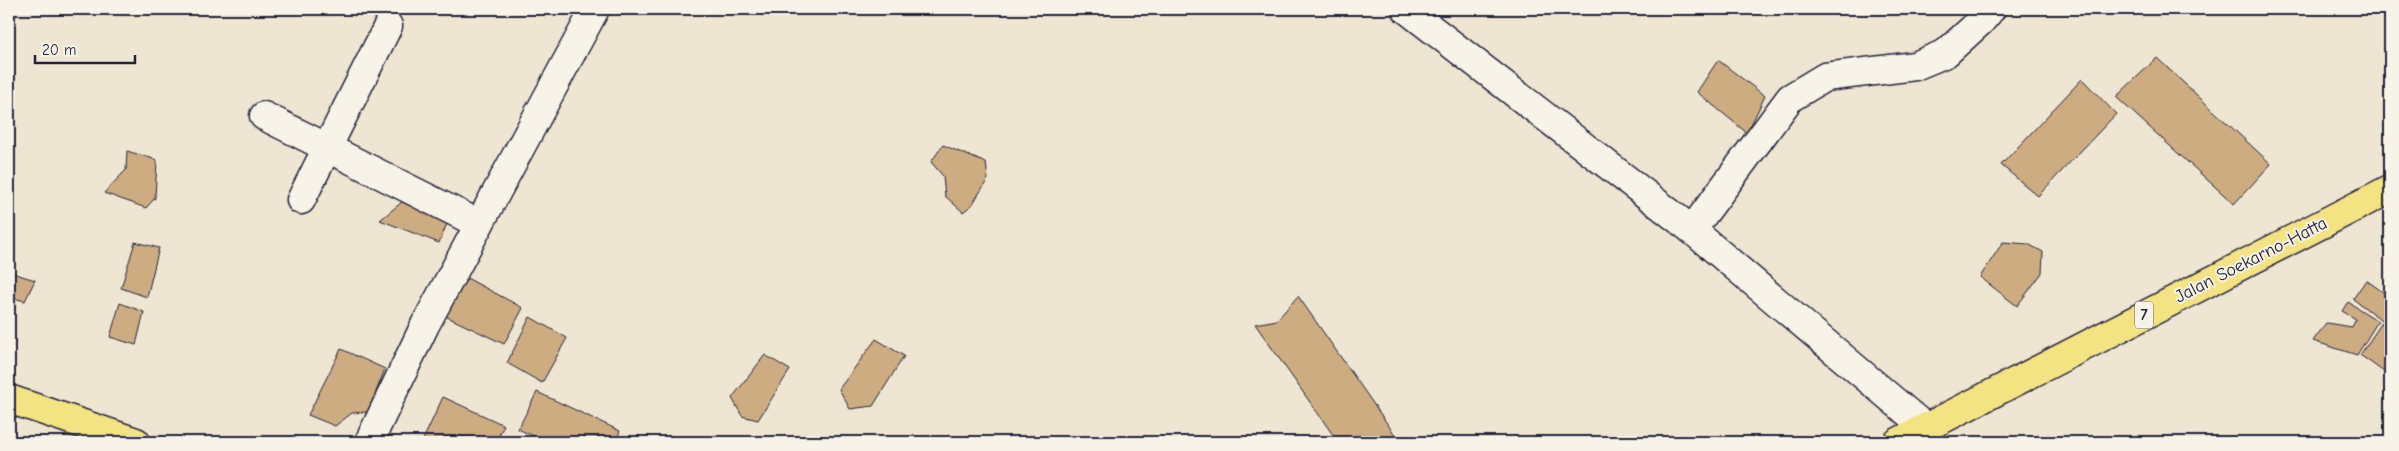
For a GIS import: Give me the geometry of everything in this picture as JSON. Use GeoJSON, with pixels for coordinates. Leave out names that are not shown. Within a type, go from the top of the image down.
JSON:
{"type":"FeatureCollection","features":[{"type":"Feature","properties":{"kind":"highway","name":"Jalan Soekarno-Hatta"},"geometry":{"type":"LineString","coordinates":[[1898,442],[2390,189]]}},
{"type":"Feature","properties":{"kind":"highway"},"geometry":{"type":"LineString","coordinates":[[9,399],[136,442]]}},
{"type":"Feature","properties":{"kind":"street"},"geometry":{"type":"LineString","coordinates":[[369,442],[425,325],[595,9]]}},
{"type":"Feature","properties":{"kind":"street"},"geometry":{"type":"LineString","coordinates":[[1406,9],[1692,230],[1926,428]]}},
{"type":"Feature","properties":{"kind":"street"},"geometry":{"type":"LineString","coordinates":[[1692,230],[1790,98],[1825,77],[1915,66],[1946,53],[1992,9]]}},
{"type":"Feature","properties":{"kind":"street"},"geometry":{"type":"LineString","coordinates":[[301,200],[388,26]]}},
{"type":"Feature","properties":{"kind":"street"},"geometry":{"type":"LineString","coordinates":[[264,116],[479,224]]}},
{"type":"Feature","properties":{"kind":"building"},"geometry":{"type":"Polygon","coordinates":[[[2157,58],[2271,164],[2234,204],[2116,97],[2157,58]]]}},
{"type":"Feature","properties":{"kind":"building"},"geometry":{"type":"Polygon","coordinates":[[[1718,60],[1765,96],[1747,133],[1697,92],[1718,60]]]}},
{"type":"Feature","properties":{"kind":"building"},"geometry":{"type":"Polygon","coordinates":[[[2082,79],[2116,114],[2038,196],[2001,165],[2082,79]]]}},
{"type":"Feature","properties":{"kind":"building"},"geometry":{"type":"Polygon","coordinates":[[[943,145],[986,163],[988,179],[972,205],[963,212],[945,196],[943,176],[931,162],[943,145]]]}},
{"type":"Feature","properties":{"kind":"building"},"geometry":{"type":"Polygon","coordinates":[[[127,151],[157,160],[155,198],[146,208],[104,193],[126,170],[127,151]]]}},
{"type":"Feature","properties":{"kind":"building"},"geometry":{"type":"Polygon","coordinates":[[[413,193],[453,209],[439,243],[380,220],[413,193]]]}},
{"type":"Feature","properties":{"kind":"building"},"geometry":{"type":"Polygon","coordinates":[[[135,242],[159,248],[147,297],[121,288],[135,242]]]}},
{"type":"Feature","properties":{"kind":"building"},"geometry":{"type":"Polygon","coordinates":[[[2003,242],[2028,244],[2043,252],[2042,273],[2017,306],[1980,277],[2003,242]]]}},
{"type":"Feature","properties":{"kind":"building"},"geometry":{"type":"Polygon","coordinates":[[[9,272],[35,280],[25,301],[9,297],[9,272]]]}},
{"type":"Feature","properties":{"kind":"building"},"geometry":{"type":"Polygon","coordinates":[[[463,276],[523,308],[504,344],[439,313],[463,276]]]}},
{"type":"Feature","properties":{"kind":"building"},"geometry":{"type":"Polygon","coordinates":[[[2366,280],[2390,297],[2390,364],[2384,372],[2360,355],[2383,321],[2353,299],[2366,280]]]}},
{"type":"Feature","properties":{"kind":"building"},"geometry":{"type":"Polygon","coordinates":[[[1298,296],[1400,442],[1338,442],[1255,324],[1277,320],[1298,296]]]}},
{"type":"Feature","properties":{"kind":"building"},"geometry":{"type":"Polygon","coordinates":[[[2348,302],[2378,321],[2357,355],[2313,341],[2326,323],[2352,327],[2356,319],[2342,311],[2348,302]]]}},
{"type":"Feature","properties":{"kind":"building"},"geometry":{"type":"Polygon","coordinates":[[[120,303],[144,312],[136,345],[110,337],[120,303]]]}},
{"type":"Feature","properties":{"kind":"building"},"geometry":{"type":"Polygon","coordinates":[[[530,317],[567,338],[542,383],[507,363],[530,317]]]}},
{"type":"Feature","properties":{"kind":"building"},"geometry":{"type":"Polygon","coordinates":[[[876,339],[904,356],[873,406],[850,409],[839,389],[876,339]]]}},
{"type":"Feature","properties":{"kind":"building"},"geometry":{"type":"Polygon","coordinates":[[[341,349],[385,369],[368,412],[352,413],[335,426],[308,415],[341,349]]]}},
{"type":"Feature","properties":{"kind":"building"},"geometry":{"type":"Polygon","coordinates":[[[765,355],[790,370],[758,420],[742,416],[732,398],[765,355]]]}},
{"type":"Feature","properties":{"kind":"building"},"geometry":{"type":"Polygon","coordinates":[[[537,392],[620,431],[615,442],[547,442],[518,429],[537,392]]]}},
{"type":"Feature","properties":{"kind":"building"},"geometry":{"type":"Polygon","coordinates":[[[443,397],[504,425],[496,442],[422,442],[443,397]]]}}]}
